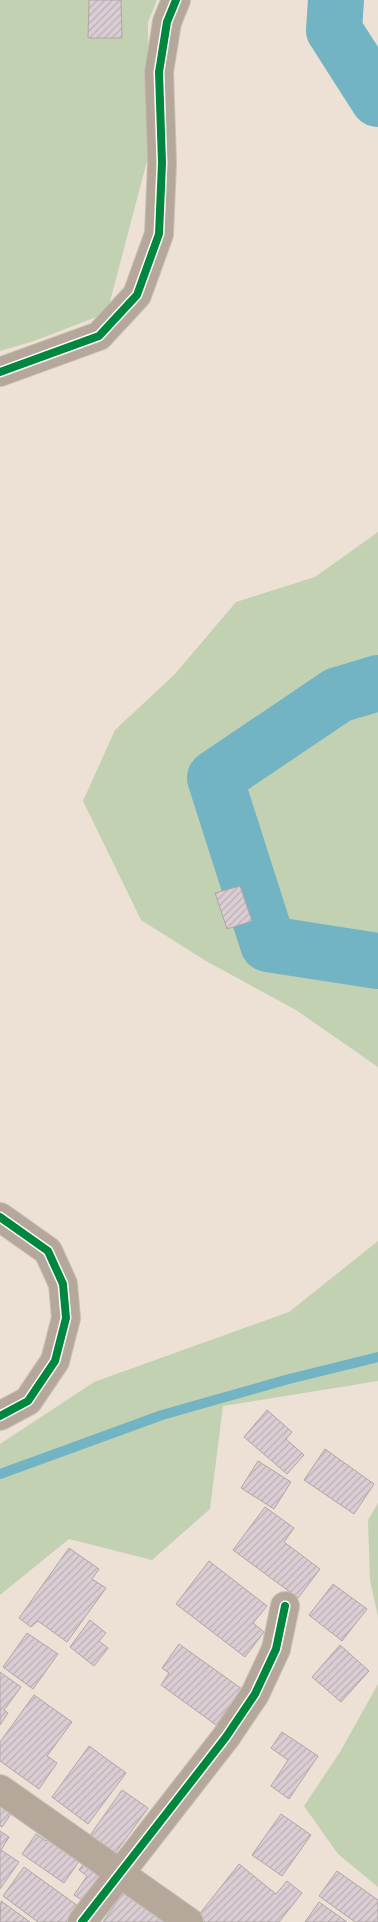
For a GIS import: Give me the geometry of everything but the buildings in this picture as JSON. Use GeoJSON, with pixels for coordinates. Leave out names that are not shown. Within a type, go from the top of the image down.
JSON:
{"type":"FeatureCollection","features":[{"type":"Feature","properties":{"kind":"street"},"geometry":{"type":"LineString","coordinates":[[0,372],[99,336],[137,295],[159,234],[162,163],[159,72],[167,22],[176,0]]}},
{"type":"Feature","properties":{"kind":"street"},"geometry":{"type":"LineString","coordinates":[[0,1217],[48,1251],[63,1284],[66,1318],[55,1361],[28,1400],[0,1416]]}},
{"type":"Feature","properties":{"kind":"street"},"geometry":{"type":"LineString","coordinates":[[82,1922],[226,1737],[255,1694],[276,1649],[285,1606]]}},
{"type":"Feature","properties":{"kind":"street"},"geometry":{"type":"LineString","coordinates":[[0,1789],[189,1922]]}},
{"type":"Feature","properties":{"kind":"green space"},"geometry":{"type":"Polygon","coordinates":[[[0,0],[157,0],[148,22],[147,161],[107,313],[34,341],[0,351],[0,0]]]}},
{"type":"Feature","properties":{"kind":"green space"},"geometry":{"type":"Polygon","coordinates":[[[378,532],[378,1067],[296,1010],[206,961],[141,920],[83,801],[115,730],[175,674],[236,602],[315,577],[378,532]]]}},
{"type":"Feature","properties":{"kind":"green space"},"geometry":{"type":"Polygon","coordinates":[[[378,1241],[378,1381],[223,1406],[210,1509],[152,1560],[69,1539],[0,1595],[0,1444],[94,1382],[289,1312],[378,1241]]]}},
{"type":"Feature","properties":{"kind":"green space"},"geometry":{"type":"Polygon","coordinates":[[[378,1503],[378,1617],[370,1580],[368,1520],[378,1503]]]}},
{"type":"Feature","properties":{"kind":"green space"},"geometry":{"type":"Polygon","coordinates":[[[378,1684],[378,1887],[338,1854],[304,1806],[340,1752],[378,1684]]]}},
{"type":"Feature","properties":{"kind":"waterway"},"geometry":{"type":"LineString","coordinates":[[336,0],[334,30],[378,99]]}},
{"type":"Feature","properties":{"kind":"waterway"},"geometry":{"type":"LineString","coordinates":[[378,683],[338,695],[215,778],[268,944],[378,961]]}},
{"type":"Feature","properties":{"kind":"waterway"},"geometry":{"type":"LineString","coordinates":[[0,1474],[162,1415],[289,1379],[378,1357]]}},
{"type":"Feature","properties":{"kind":"cycle path"},"geometry":{"type":"LineString","coordinates":[[0,372],[99,336],[137,295],[159,234],[162,163],[159,72],[167,22],[176,0]]}},
{"type":"Feature","properties":{"kind":"cycle path"},"geometry":{"type":"LineString","coordinates":[[0,1217],[48,1251],[63,1284],[66,1318],[55,1361],[28,1401],[0,1416]]}},
{"type":"Feature","properties":{"kind":"cycle path"},"geometry":{"type":"LineString","coordinates":[[82,1922],[226,1737],[255,1694],[276,1649],[285,1606]]}}]}
